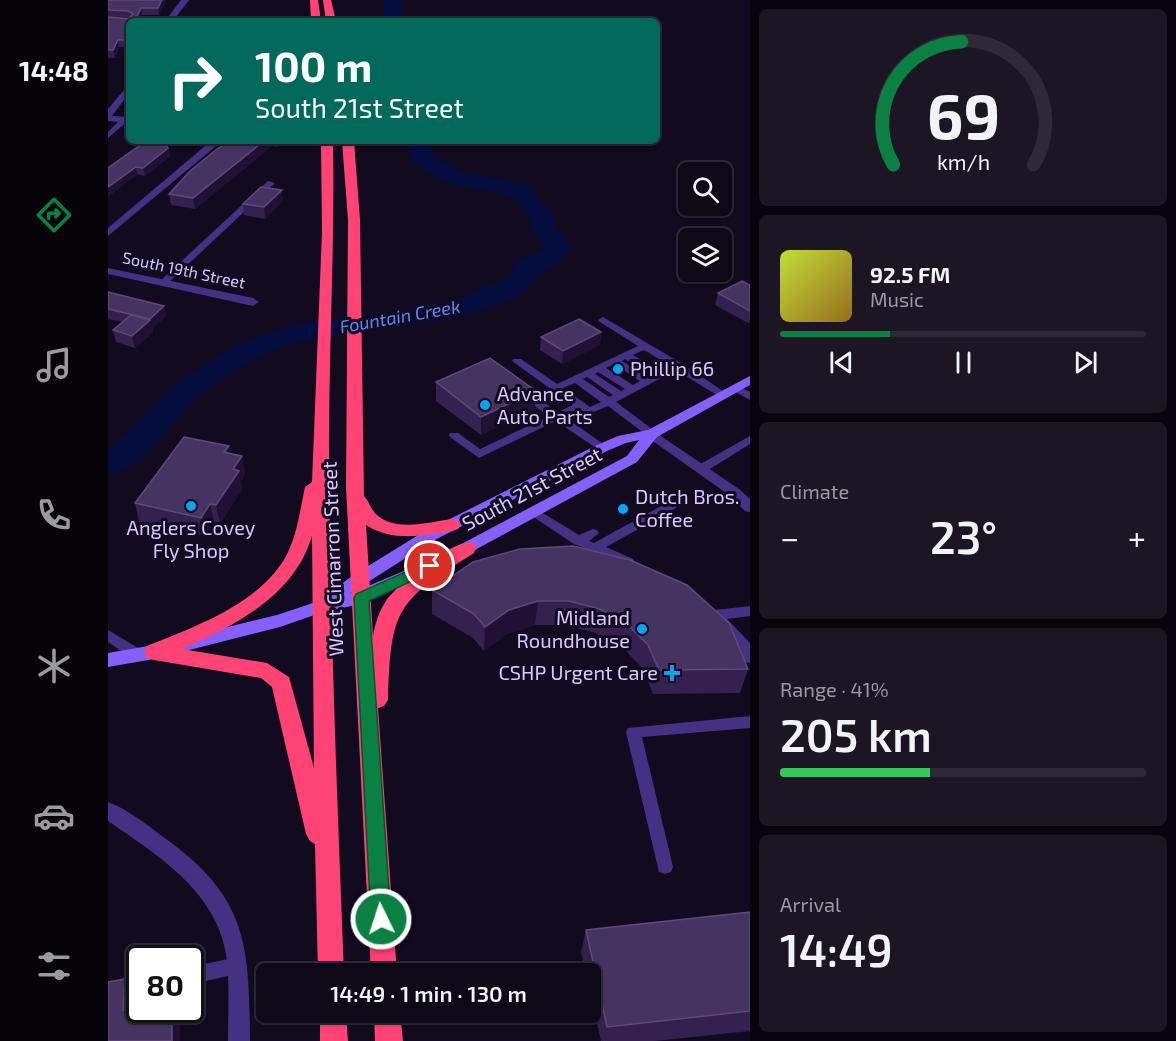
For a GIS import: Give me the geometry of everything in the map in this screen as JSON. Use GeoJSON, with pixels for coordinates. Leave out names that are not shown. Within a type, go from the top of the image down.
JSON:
{"type":"FeatureCollection","features":[{"type":"Feature","properties":{"kind":"highway"},"geometry":{"type":"LineString","coordinates":[[314,0],[316,18]]}},
{"type":"Feature","properties":{"kind":"highway"},"geometry":{"type":"LineString","coordinates":[[327,0],[330,18]]}},
{"type":"Feature","properties":{"kind":"highway","name":"West Cimarron Street"},"geometry":{"type":"LineString","coordinates":[[327,144],[325,361],[321,456],[321,606],[331,963]]}},
{"type":"Feature","properties":{"kind":"highway","name":"West Cimarron Street"},"geometry":{"type":"LineString","coordinates":[[348,144],[354,220],[356,486],[383,963]]}},
{"type":"Feature","properties":{"kind":"highway"},"geometry":{"type":"LineString","coordinates":[[146,653],[198,633],[254,604],[289,566],[304,529],[321,456]]}},
{"type":"Feature","properties":{"kind":"highway"},"geometry":{"type":"LineString","coordinates":[[356,486],[362,512],[377,527],[400,531],[452,525]]}},
{"type":"Feature","properties":{"kind":"highway"},"geometry":{"type":"LineString","coordinates":[[372,792],[382,627],[390,606],[416,580],[466,548]]}},
{"type":"Feature","properties":{"kind":"highway"},"geometry":{"type":"LineString","coordinates":[[146,653],[267,671],[282,683],[327,870]]}},
{"type":"Feature","properties":{"kind":"highway"},"geometry":{"type":"LineString","coordinates":[[333,1023],[334,1041]]}},
{"type":"Feature","properties":{"kind":"highway"},"geometry":{"type":"LineString","coordinates":[[388,1023],[389,1041]]}},
{"type":"Feature","properties":{"kind":"main road","name":"South 21st Street"},"geometry":{"type":"LineString","coordinates":[[361,587],[452,525],[602,448],[623,439],[652,434],[750,380]]}},
{"type":"Feature","properties":{"kind":"main road","name":"South 21st Street"},"geometry":{"type":"LineString","coordinates":[[108,660],[280,621],[321,606],[361,587],[466,548],[632,459],[652,434]]}},
{"type":"Feature","properties":{"kind":"street"},"geometry":{"type":"LineString","coordinates":[[171,18],[185,0]]}},
{"type":"Feature","properties":{"kind":"street"},"geometry":{"type":"LineString","coordinates":[[126,91],[108,116],[126,120]]}},
{"type":"Feature","properties":{"kind":"street"},"geometry":{"type":"LineString","coordinates":[[108,232],[213,144]]}},
{"type":"Feature","properties":{"kind":"street","name":"South 19th Street"},"geometry":{"type":"LineString","coordinates":[[108,271],[253,302]]}},
{"type":"Feature","properties":{"kind":"street"},"geometry":{"type":"LineString","coordinates":[[652,434],[702,469],[750,507]]}},
{"type":"Feature","properties":{"kind":"street"},"geometry":{"type":"LineString","coordinates":[[108,810],[169,852],[207,890],[230,927],[238,966],[238,1041]]}},
{"type":"Feature","properties":{"kind":"lane"},"geometry":{"type":"LineString","coordinates":[[108,136],[126,122]]}},
{"type":"Feature","properties":{"kind":"lane"},"geometry":{"type":"LineString","coordinates":[[163,283],[272,183]]}},
{"type":"Feature","properties":{"kind":"lane"},"geometry":{"type":"LineString","coordinates":[[603,320],[677,365],[730,391],[750,397]]}},
{"type":"Feature","properties":{"kind":"lane"},"geometry":{"type":"LineString","coordinates":[[556,388],[645,345]]}},
{"type":"Feature","properties":{"kind":"lane"},"geometry":{"type":"LineString","coordinates":[[626,355],[658,375]]}},
{"type":"Feature","properties":{"kind":"lane"},"geometry":{"type":"LineString","coordinates":[[614,360],[648,381]]}},
{"type":"Feature","properties":{"kind":"lane"},"geometry":{"type":"LineString","coordinates":[[517,361],[589,411],[677,365]]}},
{"type":"Feature","properties":{"kind":"lane"},"geometry":{"type":"LineString","coordinates":[[599,368],[633,389]]}},
{"type":"Feature","properties":{"kind":"lane"},"geometry":{"type":"LineString","coordinates":[[587,373],[621,396]]}},
{"type":"Feature","properties":{"kind":"lane"},"geometry":{"type":"LineString","coordinates":[[576,379],[652,434]]}},
{"type":"Feature","properties":{"kind":"lane"},"geometry":{"type":"LineString","coordinates":[[510,383],[602,448]]}},
{"type":"Feature","properties":{"kind":"lane"},"geometry":{"type":"LineString","coordinates":[[454,435],[479,454],[581,405]]}},
{"type":"Feature","properties":{"kind":"lane"},"geometry":{"type":"LineString","coordinates":[[702,469],[750,440]]}},
{"type":"Feature","properties":{"kind":"lane"},"geometry":{"type":"LineString","coordinates":[[595,548],[672,505],[660,496]]}},
{"type":"Feature","properties":{"kind":"lane"},"geometry":{"type":"LineString","coordinates":[[532,512],[578,541],[645,568]]}},
{"type":"Feature","properties":{"kind":"lane"},"geometry":{"type":"LineString","coordinates":[[578,541],[593,533]]}},
{"type":"Feature","properties":{"kind":"lane"},"geometry":{"type":"LineString","coordinates":[[703,602],[745,646],[750,658]]}},
{"type":"Feature","properties":{"kind":"lane"},"geometry":{"type":"LineString","coordinates":[[715,615],[750,611]]}},
{"type":"Feature","properties":{"kind":"lane"},"geometry":{"type":"LineString","coordinates":[[108,635],[146,653]]}},
{"type":"Feature","properties":{"kind":"lane"},"geometry":{"type":"LineString","coordinates":[[665,867],[633,732],[750,722]]}},
{"type":"Feature","properties":{"kind":"lane"},"geometry":{"type":"LineString","coordinates":[[204,973],[238,966]]}},
{"type":"Feature","properties":{"kind":"lane"},"geometry":{"type":"LineString","coordinates":[[108,991],[126,988]]}},
{"type":"Feature","properties":{"kind":"building"},"geometry":{"type":"Polygon","coordinates":[[[108,0],[162,0],[158,8],[141,8],[136,18],[129,18],[133,14],[128,11],[108,10],[108,0]]]}},
{"type":"Feature","properties":{"kind":"building"},"geometry":{"type":"Polygon","coordinates":[[[108,17],[126,19],[126,40],[118,40],[113,50],[108,50],[108,17]]]}},
{"type":"Feature","properties":{"kind":"building"},"geometry":{"type":"Polygon","coordinates":[[[142,144],[165,144],[168,148],[143,168],[136,167],[108,187],[108,168],[142,144]]]}},
{"type":"Feature","properties":{"kind":"building"},"geometry":{"type":"Polygon","coordinates":[[[225,144],[260,144],[193,198],[169,194],[190,171],[225,144]]]}},
{"type":"Feature","properties":{"kind":"building"},"geometry":{"type":"Polygon","coordinates":[[[261,187],[282,190],[264,207],[243,204],[261,187]]]}},
{"type":"Feature","properties":{"kind":"building"},"geometry":{"type":"Polygon","coordinates":[[[742,281],[750,285],[750,311],[718,293],[742,281]]]}},
{"type":"Feature","properties":{"kind":"building"},"geometry":{"type":"Polygon","coordinates":[[[108,292],[164,306],[150,319],[108,309],[108,292]]]}},
{"type":"Feature","properties":{"kind":"building"},"geometry":{"type":"Polygon","coordinates":[[[131,315],[150,320],[132,336],[113,330],[131,315]]]}},
{"type":"Feature","properties":{"kind":"building"},"geometry":{"type":"Polygon","coordinates":[[[579,319],[601,332],[563,351],[541,337],[579,319]]]}},
{"type":"Feature","properties":{"kind":"building"},"geometry":{"type":"Polygon","coordinates":[[[490,358],[536,391],[481,417],[436,382],[490,358]]]}},
{"type":"Feature","properties":{"kind":"building","name":"Anglers Covey Fly Shop"},"geometry":{"type":"Polygon","coordinates":[[[184,437],[229,446],[224,452],[242,456],[233,469],[239,471],[216,505],[210,504],[201,518],[135,503],[184,437]]]}},
{"type":"Feature","properties":{"kind":"building"},"geometry":{"type":"Polygon","coordinates":[[[573,546],[630,560],[687,585],[729,623],[748,669],[659,670],[648,645],[627,624],[600,609],[569,601],[538,601],[509,610],[485,627],[474,614],[432,590],[473,562],[520,549],[573,546]]]}},
{"type":"Feature","properties":{"kind":"building"},"geometry":{"type":"Polygon","coordinates":[[[750,912],[750,1011],[607,1027],[601,999],[601,963],[593,963],[586,930],[750,912]]]}},
{"type":"Feature","properties":{"kind":"building"},"geometry":{"type":"Polygon","coordinates":[[[125,979],[123,1010],[126,1009],[126,1023],[172,1023],[172,1041],[108,1041],[108,982],[125,979]]]}},
{"type":"Feature","properties":{"kind":"waterway","name":"Fountain Creek"},"geometry":{"type":"LineString","coordinates":[[392,0],[394,18]]}},
{"type":"Feature","properties":{"kind":"waterway","name":"Fountain Creek"},"geometry":{"type":"LineString","coordinates":[[108,465],[141,438],[186,391],[248,350],[295,333],[387,322],[466,306],[499,293],[522,280],[527,265],[541,262],[558,251],[557,244],[543,227],[541,215],[519,190],[459,179],[421,159],[418,144]]}},
{"type":"Feature","properties":{"kind":"place","name":"Phillip 66"},"geometry":{"type":"Point","coordinates":[618,369]}},
{"type":"Feature","properties":{"kind":"place","name":"Advance Auto Parts"},"geometry":{"type":"Point","coordinates":[485,405]}},
{"type":"Feature","properties":{"kind":"place","name":"Anglers Covey Fly Shop"},"geometry":{"type":"Point","coordinates":[191,506]}},
{"type":"Feature","properties":{"kind":"place","name":"Dutch Bros. Coffee"},"geometry":{"type":"Point","coordinates":[623,509]}},
{"type":"Feature","properties":{"kind":"place","name":"Midland Roundhouse"},"geometry":{"type":"Point","coordinates":[642,629]}},
{"type":"Feature","properties":{"kind":"place","name":"CSHP Urgent Care"},"geometry":{"type":"Point","coordinates":[672,673]}},
{"type":"Feature","properties":{"kind":"route"},"geometry":{"type":"LineString","coordinates":[[381,919],[361,598],[430,566]]}}]}
